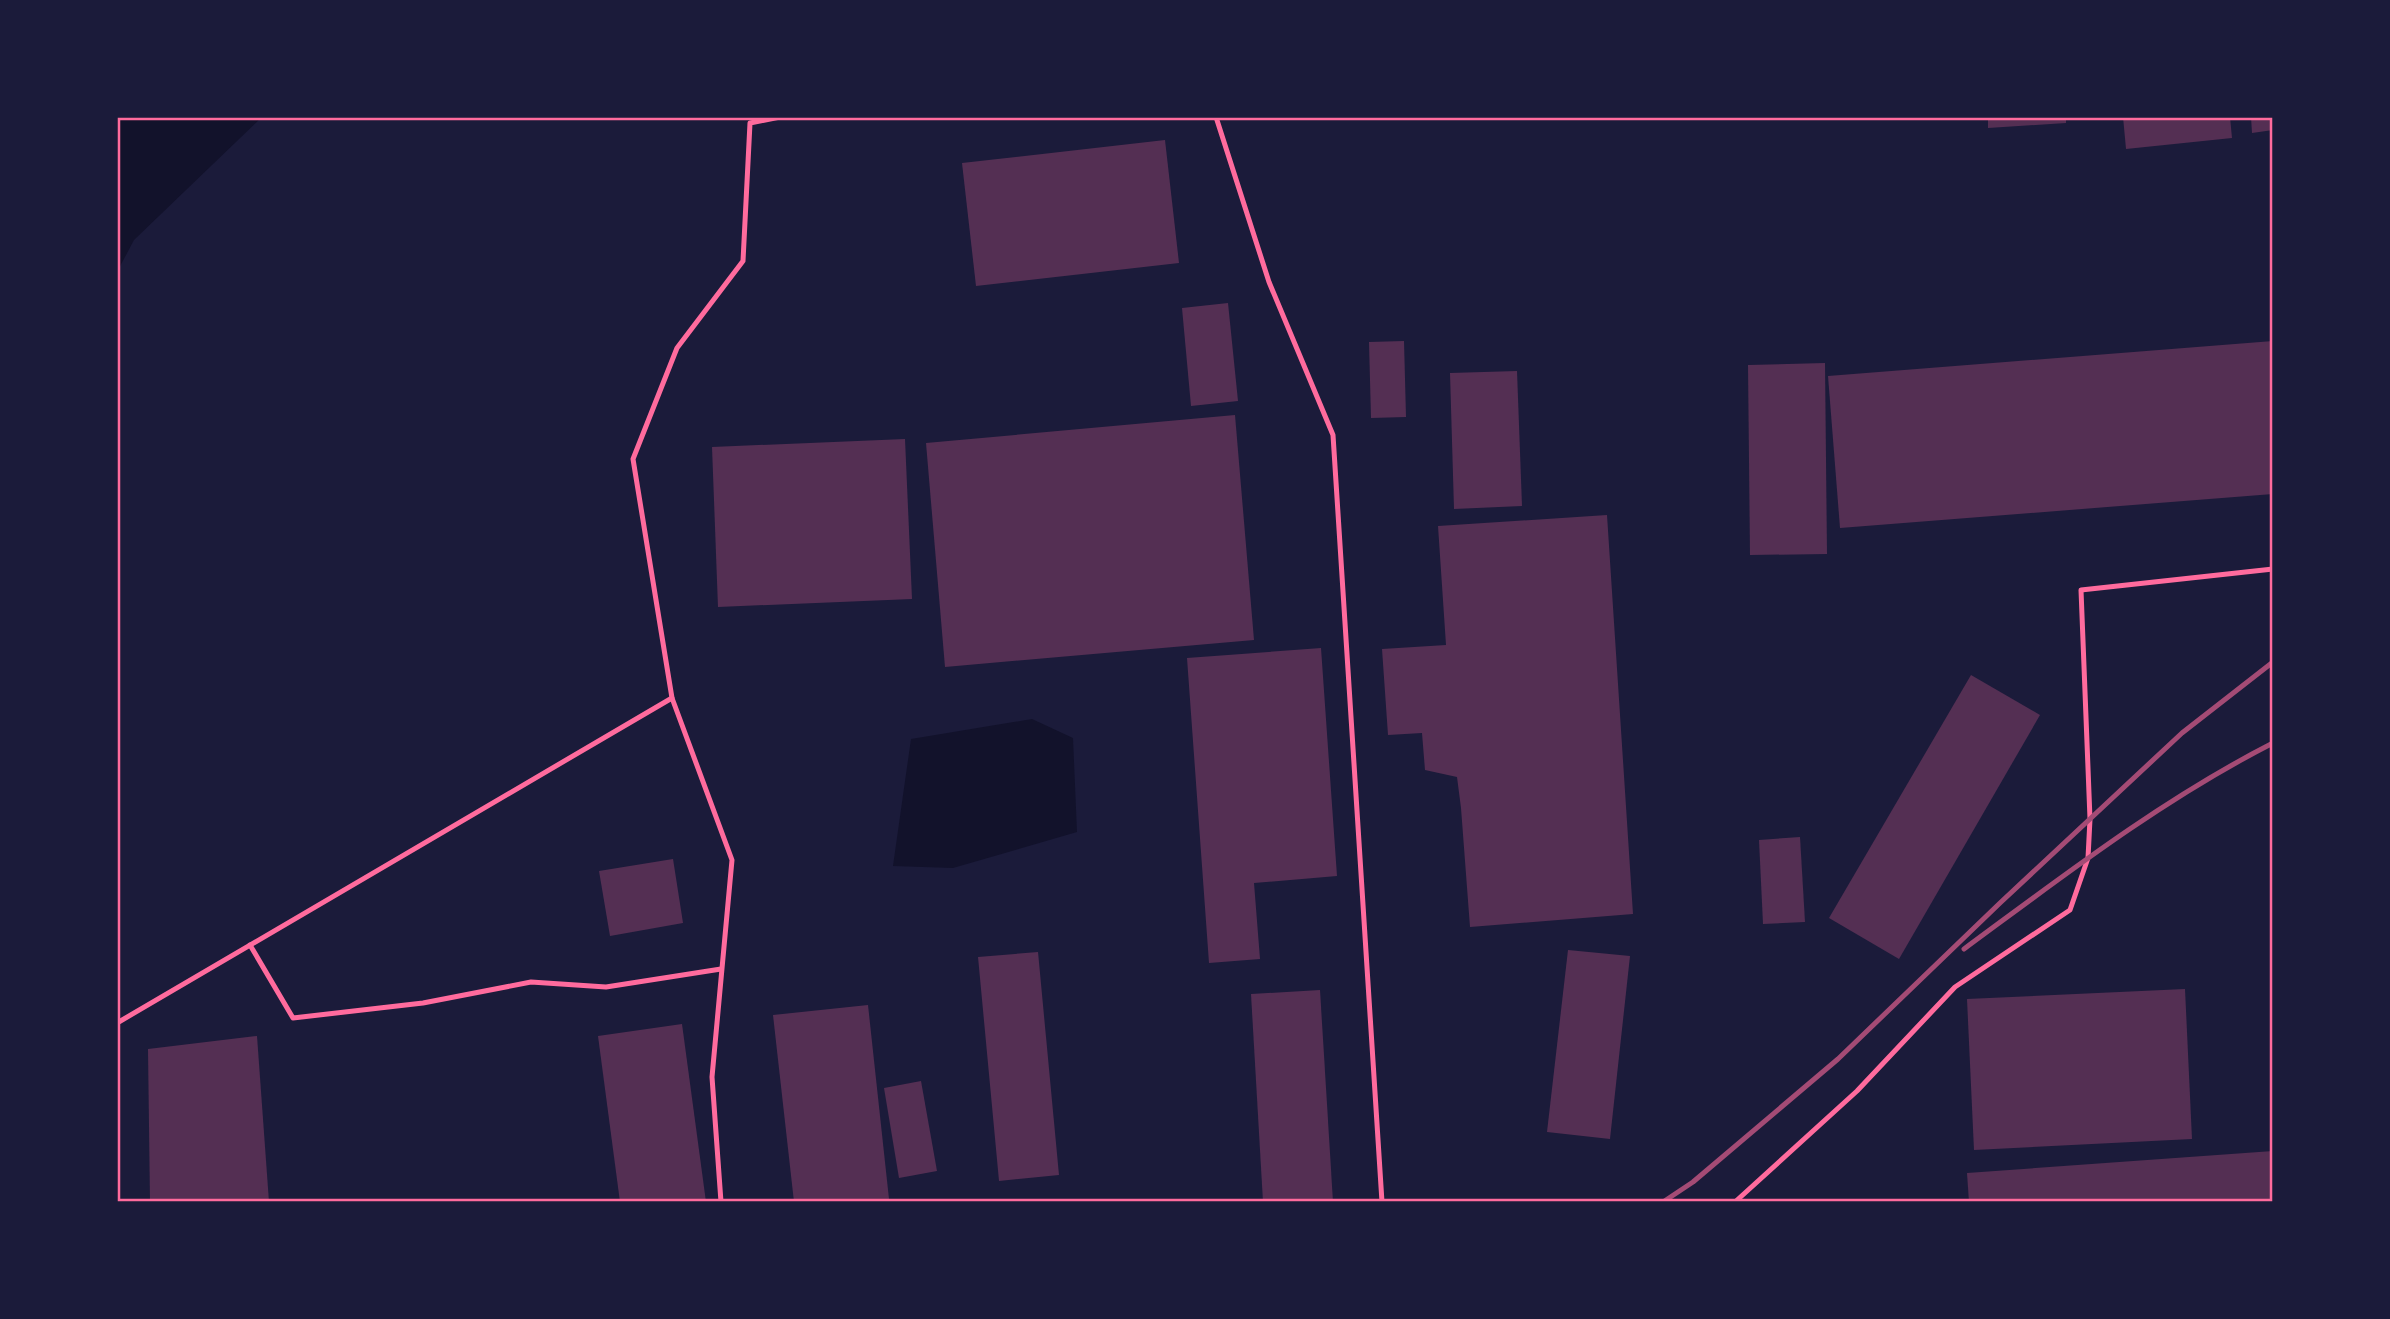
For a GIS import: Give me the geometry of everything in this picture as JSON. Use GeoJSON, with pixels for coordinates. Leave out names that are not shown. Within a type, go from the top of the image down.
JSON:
{"type":"FeatureCollection","features":[{"type":"Feature","properties":{"kind":"lane"},"geometry":{"type":"LineString","coordinates":[[721,1202],[712,1077],[732,860],[672,698],[633,459],[677,348],[743,261],[750,123],[780,117]]}},
{"type":"Feature","properties":{"kind":"lane"},"geometry":{"type":"LineString","coordinates":[[1216,117],[1269,282],[1333,435],[1382,1202]]}},
{"type":"Feature","properties":{"kind":"lane"},"geometry":{"type":"LineString","coordinates":[[1735,1202],[1857,1091],[1955,987],[2070,910],[2088,858],[2090,819],[2081,590],[2273,569]]}},
{"type":"Feature","properties":{"kind":"lane"},"geometry":{"type":"LineString","coordinates":[[117,1023],[672,698]]}},
{"type":"Feature","properties":{"kind":"lane"},"geometry":{"type":"LineString","coordinates":[[250,945],[293,1018],[422,1003],[531,982],[606,987],[722,969]]}},
{"type":"Feature","properties":{"kind":"shaded area"},"geometry":{"type":"Polygon","coordinates":[[[117,117],[262,117],[134,240],[117,272],[117,117]]]}},
{"type":"Feature","properties":{"kind":"shaded area"},"geometry":{"type":"Polygon","coordinates":[[[1032,719],[1073,738],[1077,832],[953,868],[893,866],[911,739],[1032,719]]]}},
{"type":"Feature","properties":{"kind":"building"},"geometry":{"type":"Polygon","coordinates":[[[1988,117],[2066,117],[2066,123],[1988,128],[1988,117]]]}},
{"type":"Feature","properties":{"kind":"building"},"geometry":{"type":"Polygon","coordinates":[[[2123,117],[2230,117],[2232,138],[2126,149],[2123,117]]]}},
{"type":"Feature","properties":{"kind":"building"},"geometry":{"type":"Polygon","coordinates":[[[2251,117],[2273,117],[2273,130],[2252,133],[2251,117]]]}},
{"type":"Feature","properties":{"kind":"building"},"geometry":{"type":"Polygon","coordinates":[[[1165,140],[1179,263],[976,286],[962,163],[1165,140]]]}},
{"type":"Feature","properties":{"kind":"building"},"geometry":{"type":"Polygon","coordinates":[[[1228,303],[1238,401],[1191,406],[1182,308],[1228,303]]]}},
{"type":"Feature","properties":{"kind":"building"},"geometry":{"type":"Polygon","coordinates":[[[1404,341],[1406,417],[1371,418],[1369,342],[1404,341]]]}},
{"type":"Feature","properties":{"kind":"building"},"geometry":{"type":"Polygon","coordinates":[[[2273,341],[2273,494],[1840,528],[1828,376],[2273,341]]]}},
{"type":"Feature","properties":{"kind":"building"},"geometry":{"type":"Polygon","coordinates":[[[1825,363],[1827,554],[1750,555],[1748,365],[1825,363]]]}},
{"type":"Feature","properties":{"kind":"building"},"geometry":{"type":"Polygon","coordinates":[[[1517,371],[1522,506],[1454,509],[1450,373],[1517,371]]]}},
{"type":"Feature","properties":{"kind":"building"},"geometry":{"type":"Polygon","coordinates":[[[1235,415],[1254,640],[945,667],[926,443],[1235,415]]]}},
{"type":"Feature","properties":{"kind":"building"},"geometry":{"type":"Polygon","coordinates":[[[905,439],[912,599],[718,607],[712,447],[905,439]]]}},
{"type":"Feature","properties":{"kind":"building"},"geometry":{"type":"Polygon","coordinates":[[[1607,515],[1633,914],[1470,927],[1457,777],[1425,770],[1422,733],[1388,735],[1382,649],[1446,645],[1438,526],[1607,515]]]}},
{"type":"Feature","properties":{"kind":"building"},"geometry":{"type":"Polygon","coordinates":[[[1321,648],[1337,876],[1254,883],[1260,959],[1209,963],[1187,658],[1321,648]]]}},
{"type":"Feature","properties":{"kind":"building"},"geometry":{"type":"Polygon","coordinates":[[[1971,675],[2040,715],[1899,959],[1829,918],[1971,675]]]}},
{"type":"Feature","properties":{"kind":"building"},"geometry":{"type":"Polygon","coordinates":[[[1800,837],[1805,922],[1763,924],[1759,840],[1800,837]]]}},
{"type":"Feature","properties":{"kind":"building"},"geometry":{"type":"Polygon","coordinates":[[[673,859],[683,923],[610,936],[599,871],[673,859]]]}},
{"type":"Feature","properties":{"kind":"building"},"geometry":{"type":"Polygon","coordinates":[[[1568,950],[1630,956],[1610,1139],[1547,1132],[1568,950]]]}},
{"type":"Feature","properties":{"kind":"building"},"geometry":{"type":"Polygon","coordinates":[[[1038,952],[1059,1175],[999,1181],[978,957],[1038,952]]]}},
{"type":"Feature","properties":{"kind":"building"},"geometry":{"type":"Polygon","coordinates":[[[2185,989],[2192,1139],[1974,1150],[1967,999],[2185,989]]]}},
{"type":"Feature","properties":{"kind":"building"},"geometry":{"type":"Polygon","coordinates":[[[1320,990],[1333,1202],[1263,1202],[1251,994],[1320,990]]]}},
{"type":"Feature","properties":{"kind":"building"},"geometry":{"type":"Polygon","coordinates":[[[868,1005],[889,1199],[868,1202],[794,1202],[773,1015],[868,1005]]]}},
{"type":"Feature","properties":{"kind":"building"},"geometry":{"type":"Polygon","coordinates":[[[682,1024],[706,1202],[620,1202],[598,1036],[682,1024]]]}},
{"type":"Feature","properties":{"kind":"building"},"geometry":{"type":"Polygon","coordinates":[[[257,1036],[269,1202],[150,1202],[148,1049],[257,1036]]]}},
{"type":"Feature","properties":{"kind":"building"},"geometry":{"type":"Polygon","coordinates":[[[921,1081],[937,1171],[899,1178],[884,1088],[921,1081]]]}},
{"type":"Feature","properties":{"kind":"building"},"geometry":{"type":"Polygon","coordinates":[[[2273,1151],[2273,1202],[1969,1202],[1967,1173],[2273,1151]]]}},
{"type":"Feature","properties":{"kind":"railway"},"geometry":{"type":"LineString","coordinates":[[1663,1202],[1693,1182],[1838,1059],[2182,733],[2273,662]]}},
{"type":"Feature","properties":{"kind":"railway"},"geometry":{"type":"LineString","coordinates":[[1964,949],[2153,814],[2273,743]]}}]}
